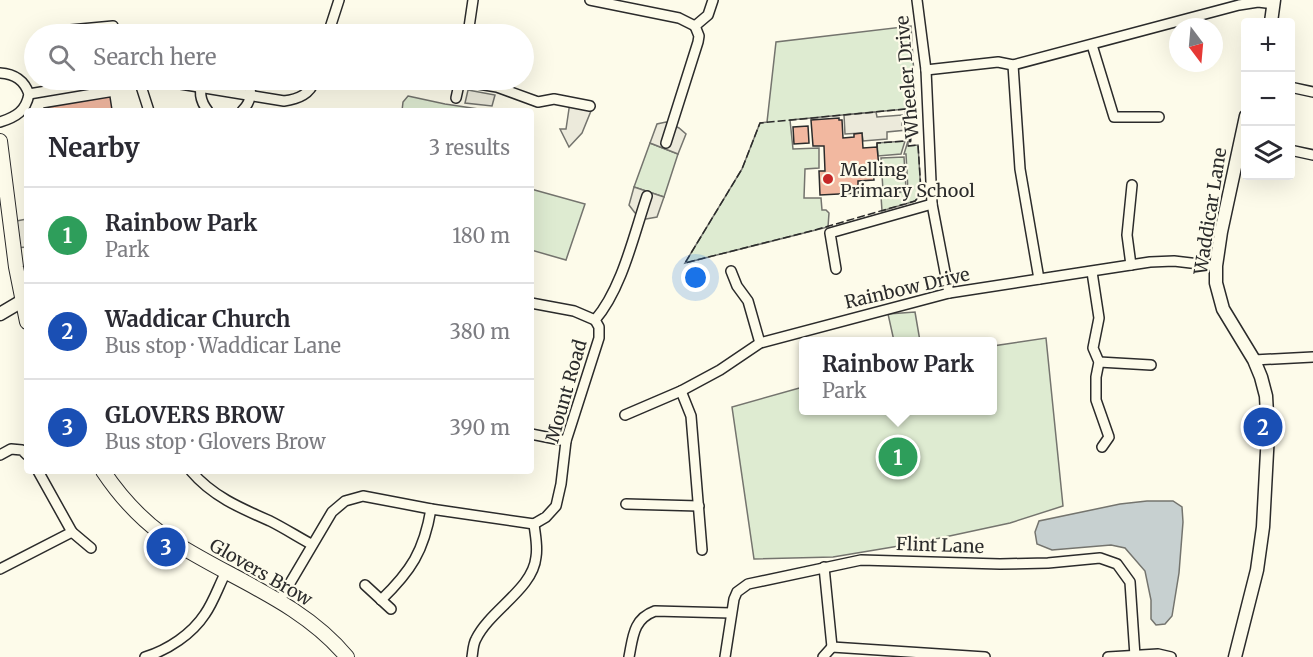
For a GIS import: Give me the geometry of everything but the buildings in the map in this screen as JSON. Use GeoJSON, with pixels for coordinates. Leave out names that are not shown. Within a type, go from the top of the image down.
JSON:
{"type":"FeatureCollection","features":[{"type":"Feature","properties":{"kind":"main road"},"geometry":{"type":"LineString","coordinates":[[0,141],[24,300]]}},
{"type":"Feature","properties":{"kind":"main road","name":"Glovers Brow"},"geometry":{"type":"LineString","coordinates":[[106,474],[130,506],[161,533],[226,572],[280,600],[334,642],[347,657]]}},
{"type":"Feature","properties":{"kind":"street"},"geometry":{"type":"LineString","coordinates":[[331,24],[339,0]]}},
{"type":"Feature","properties":{"kind":"street"},"geometry":{"type":"LineString","coordinates":[[469,24],[473,0]]}},
{"type":"Feature","properties":{"kind":"street"},"geometry":{"type":"LineString","coordinates":[[590,0],[680,18],[695,26],[699,36],[698,42],[666,143]]}},
{"type":"Feature","properties":{"kind":"street"},"geometry":{"type":"LineString","coordinates":[[695,26],[708,15],[713,0]]}},
{"type":"Feature","properties":{"kind":"street","name":"Wheeler Drive"},"geometry":{"type":"LineString","coordinates":[[917,0],[927,70],[932,204],[949,293]]}},
{"type":"Feature","properties":{"kind":"street"},"geometry":{"type":"LineString","coordinates":[[927,70],[998,62],[1013,65],[1239,5],[1258,2],[1274,2],[1272,18]]}},
{"type":"Feature","properties":{"kind":"street"},"geometry":{"type":"LineString","coordinates":[[1092,45],[1114,117],[1160,117]]}},
{"type":"Feature","properties":{"kind":"street"},"geometry":{"type":"LineString","coordinates":[[1013,65],[1020,169],[1039,279]]}},
{"type":"Feature","properties":{"kind":"street"},"geometry":{"type":"LineString","coordinates":[[0,73],[13,75],[24,85]]}},
{"type":"Feature","properties":{"kind":"street"},"geometry":{"type":"LineString","coordinates":[[1295,88],[1313,92]]}},
{"type":"Feature","properties":{"kind":"street"},"geometry":{"type":"LineString","coordinates":[[0,122],[12,119],[20,113],[27,104],[29,94],[27,90]]}},
{"type":"Feature","properties":{"kind":"street"},"geometry":{"type":"LineString","coordinates":[[29,94],[53,90]]}},
{"type":"Feature","properties":{"kind":"street"},"geometry":{"type":"LineString","coordinates":[[142,90],[148,108]]}},
{"type":"Feature","properties":{"kind":"street"},"geometry":{"type":"LineString","coordinates":[[202,90],[202,103],[206,108]]}},
{"type":"Feature","properties":{"kind":"street"},"geometry":{"type":"LineString","coordinates":[[226,90],[284,101],[294,100],[308,90]]}},
{"type":"Feature","properties":{"kind":"street"},"geometry":{"type":"LineString","coordinates":[[245,108],[251,96],[250,90]]}},
{"type":"Feature","properties":{"kind":"street"},"geometry":{"type":"LineString","coordinates":[[456,98],[458,90]]}},
{"type":"Feature","properties":{"kind":"street"},"geometry":{"type":"LineString","coordinates":[[505,90],[538,102],[554,99],[590,106]]}},
{"type":"Feature","properties":{"kind":"street","name":"Waddicar Lane"},"geometry":{"type":"LineString","coordinates":[[1235,657],[1257,570],[1268,466],[1266,396],[1254,360],[1223,309],[1216,283],[1216,266],[1241,147]]}},
{"type":"Feature","properties":{"kind":"street"},"geometry":{"type":"LineString","coordinates":[[1295,151],[1313,155]]}},
{"type":"Feature","properties":{"kind":"street"},"geometry":{"type":"LineString","coordinates":[[1131,265],[1127,235],[1132,185]]}},
{"type":"Feature","properties":{"kind":"street","name":"Mount Road"},"geometry":{"type":"LineString","coordinates":[[534,524],[546,517],[556,506],[566,441],[599,338],[599,327],[595,320],[615,291],[647,196]]}},
{"type":"Feature","properties":{"kind":"street"},"geometry":{"type":"LineString","coordinates":[[836,269],[830,232],[932,204]]}},
{"type":"Feature","properties":{"kind":"street","name":"Rainbow Drive"},"geometry":{"type":"LineString","coordinates":[[625,415],[681,391],[720,370],[760,343],[949,293],[1150,262],[1174,261],[1216,266]]}},
{"type":"Feature","properties":{"kind":"street"},"geometry":{"type":"LineString","coordinates":[[731,271],[737,286],[748,301],[760,343]]}},
{"type":"Feature","properties":{"kind":"street"},"geometry":{"type":"LineString","coordinates":[[1092,272],[1099,318],[1093,348],[1099,362],[1096,376],[1096,400],[1109,437],[1102,447]]}},
{"type":"Feature","properties":{"kind":"street"},"geometry":{"type":"LineString","coordinates":[[0,314],[24,300]]}},
{"type":"Feature","properties":{"kind":"street"},"geometry":{"type":"LineString","coordinates":[[534,304],[574,311],[595,320]]}},
{"type":"Feature","properties":{"kind":"street"},"geometry":{"type":"LineString","coordinates":[[1254,360],[1313,357]]}},
{"type":"Feature","properties":{"kind":"street"},"geometry":{"type":"LineString","coordinates":[[1099,362],[1151,365]]}},
{"type":"Feature","properties":{"kind":"street"},"geometry":{"type":"LineString","coordinates":[[681,391],[691,416],[702,550]]}},
{"type":"Feature","properties":{"kind":"street"},"geometry":{"type":"LineString","coordinates":[[534,435],[566,441]]}},
{"type":"Feature","properties":{"kind":"street"},"geometry":{"type":"LineString","coordinates":[[0,455],[11,449],[24,452]]}},
{"type":"Feature","properties":{"kind":"street"},"geometry":{"type":"LineString","coordinates":[[40,474],[72,532],[92,548]]}},
{"type":"Feature","properties":{"kind":"street"},"geometry":{"type":"LineString","coordinates":[[193,474],[202,485],[235,507],[272,522],[311,544]]}},
{"type":"Feature","properties":{"kind":"street"},"geometry":{"type":"LineString","coordinates":[[280,600],[311,544],[332,512],[345,501],[363,496],[430,509],[534,524],[536,558],[532,571],[526,581],[490,617],[474,640],[472,657]]}},
{"type":"Feature","properties":{"kind":"street"},"geometry":{"type":"LineString","coordinates":[[626,504],[699,506]]}},
{"type":"Feature","properties":{"kind":"street"},"geometry":{"type":"LineString","coordinates":[[381,600],[404,577],[420,550],[427,531],[430,509]]}},
{"type":"Feature","properties":{"kind":"street"},"geometry":{"type":"LineString","coordinates":[[0,569],[72,532]]}},
{"type":"Feature","properties":{"kind":"street","name":"Flint Lane"},"geometry":{"type":"LineString","coordinates":[[724,657],[737,592],[748,584],[861,560],[1000,564],[1048,563],[1100,558],[1117,564],[1130,582],[1135,656]]}},
{"type":"Feature","properties":{"kind":"street"},"geometry":{"type":"LineString","coordinates":[[823,657],[832,647],[824,567]]}},
{"type":"Feature","properties":{"kind":"street"},"geometry":{"type":"LineString","coordinates":[[145,657],[183,638],[205,615],[226,572]]}},
{"type":"Feature","properties":{"kind":"street"},"geometry":{"type":"LineString","coordinates":[[365,585],[391,609]]}},
{"type":"Feature","properties":{"kind":"street"},"geometry":{"type":"LineString","coordinates":[[629,657],[635,627],[643,617],[650,613],[731,613]]}},
{"type":"Feature","properties":{"kind":"street"},"geometry":{"type":"LineString","coordinates":[[832,647],[985,657]]}},
{"type":"Feature","properties":{"kind":"street"},"geometry":{"type":"LineString","coordinates":[[1108,657],[1158,654],[1171,657]]}},
{"type":"Feature","properties":{"kind":"green space"},"geometry":{"type":"Polygon","coordinates":[[[911,26],[916,108],[790,120],[793,149],[819,148],[819,168],[805,169],[804,198],[821,198],[822,210],[829,213],[828,227],[685,263],[742,169],[760,123],[767,122],[776,42],[911,26]]]}},
{"type":"Feature","properties":{"kind":"green space"},"geometry":{"type":"Polygon","coordinates":[[[408,96],[472,108],[402,108],[403,102],[408,96]]]}},
{"type":"Feature","properties":{"kind":"green space"},"geometry":{"type":"Polygon","coordinates":[[[905,141],[901,154],[878,156],[877,143],[905,141]]]}},
{"type":"Feature","properties":{"kind":"green space"},"geometry":{"type":"Polygon","coordinates":[[[908,141],[908,146],[918,145],[921,194],[915,201],[882,211],[881,196],[908,191],[906,154],[904,154],[908,141]]]}},
{"type":"Feature","properties":{"kind":"green space"},"geometry":{"type":"Polygon","coordinates":[[[650,143],[678,154],[664,197],[634,187],[650,143]]]}},
{"type":"Feature","properties":{"kind":"green space"},"geometry":{"type":"Polygon","coordinates":[[[904,157],[906,189],[883,191],[881,158],[904,157]]]}},
{"type":"Feature","properties":{"kind":"green space"},"geometry":{"type":"Polygon","coordinates":[[[534,190],[585,204],[566,260],[534,251],[534,190]]]}},
{"type":"Feature","properties":{"kind":"green space"},"geometry":{"type":"Polygon","coordinates":[[[915,312],[919,337],[893,337],[888,314],[915,312]]]}},
{"type":"Feature","properties":{"kind":"green space"},"geometry":{"type":"Polygon","coordinates":[[[1046,338],[1063,506],[1010,523],[917,543],[833,557],[754,559],[732,407],[799,388],[799,415],[997,415],[997,345],[1046,338]]]}},
{"type":"Feature","properties":{"kind":"shaded area"},"geometry":{"type":"Polygon","coordinates":[[[468,90],[495,95],[492,106],[465,103],[468,90]]]}},
{"type":"Feature","properties":{"kind":"shaded area"},"geometry":{"type":"Polygon","coordinates":[[[570,102],[593,106],[582,133],[569,147],[560,129],[566,129],[570,102]]]}},
{"type":"Feature","properties":{"kind":"shaded area"},"geometry":{"type":"Polygon","coordinates":[[[876,112],[877,117],[902,115],[902,125],[907,125],[907,130],[887,132],[887,139],[863,141],[862,133],[845,134],[844,115],[876,112]]]}},
{"type":"Feature","properties":{"kind":"shaded area"},"geometry":{"type":"Polygon","coordinates":[[[666,122],[686,134],[678,154],[650,143],[657,124],[666,122]]]}},
{"type":"Feature","properties":{"kind":"shaded area"},"geometry":{"type":"Polygon","coordinates":[[[634,187],[664,197],[657,217],[646,219],[635,213],[629,205],[634,187]]]}},
{"type":"Feature","properties":{"kind":"shaded area"},"geometry":{"type":"Polygon","coordinates":[[[24,220],[24,247],[14,248],[11,222],[24,220]]]}},
{"type":"Feature","properties":{"kind":"shaded area"},"geometry":{"type":"Polygon","coordinates":[[[1173,501],[1182,507],[1179,573],[1172,616],[1165,624],[1156,625],[1151,619],[1151,600],[1145,571],[1125,548],[1111,545],[1052,550],[1037,544],[1035,532],[1039,521],[1120,504],[1173,501]]]}},
{"type":"Feature","properties":{"kind":"fence"},"geometry":{"type":"LineString","coordinates":[[906,109],[760,123],[742,169],[685,263],[815,230],[915,201],[921,194],[918,145],[908,146]]}},
{"type":"Feature","properties":{"kind":"fence"},"geometry":{"type":"LineString","coordinates":[[877,147],[877,143],[905,141]]}},
{"type":"Feature","properties":{"kind":"wall"},"geometry":{"type":"LineString","coordinates":[[906,112],[907,125]]}},
{"type":"Feature","properties":{"kind":"wall"},"geometry":{"type":"LineString","coordinates":[[907,130],[910,141]]}},
{"type":"Feature","properties":{"kind":"place","name":"Melling Primary School"},"geometry":{"type":"Point","coordinates":[828,179]}},
{"type":"Feature","properties":{"kind":"place","name":"Waddicar Church"},"geometry":{"type":"Point","coordinates":[1263,427]}},
{"type":"Feature","properties":{"kind":"place","name":"Rainbow Park"},"geometry":{"type":"Point","coordinates":[898,457]}},
{"type":"Feature","properties":{"kind":"place","name":"GLOVERS BROW"},"geometry":{"type":"Point","coordinates":[166,547]}}]}
